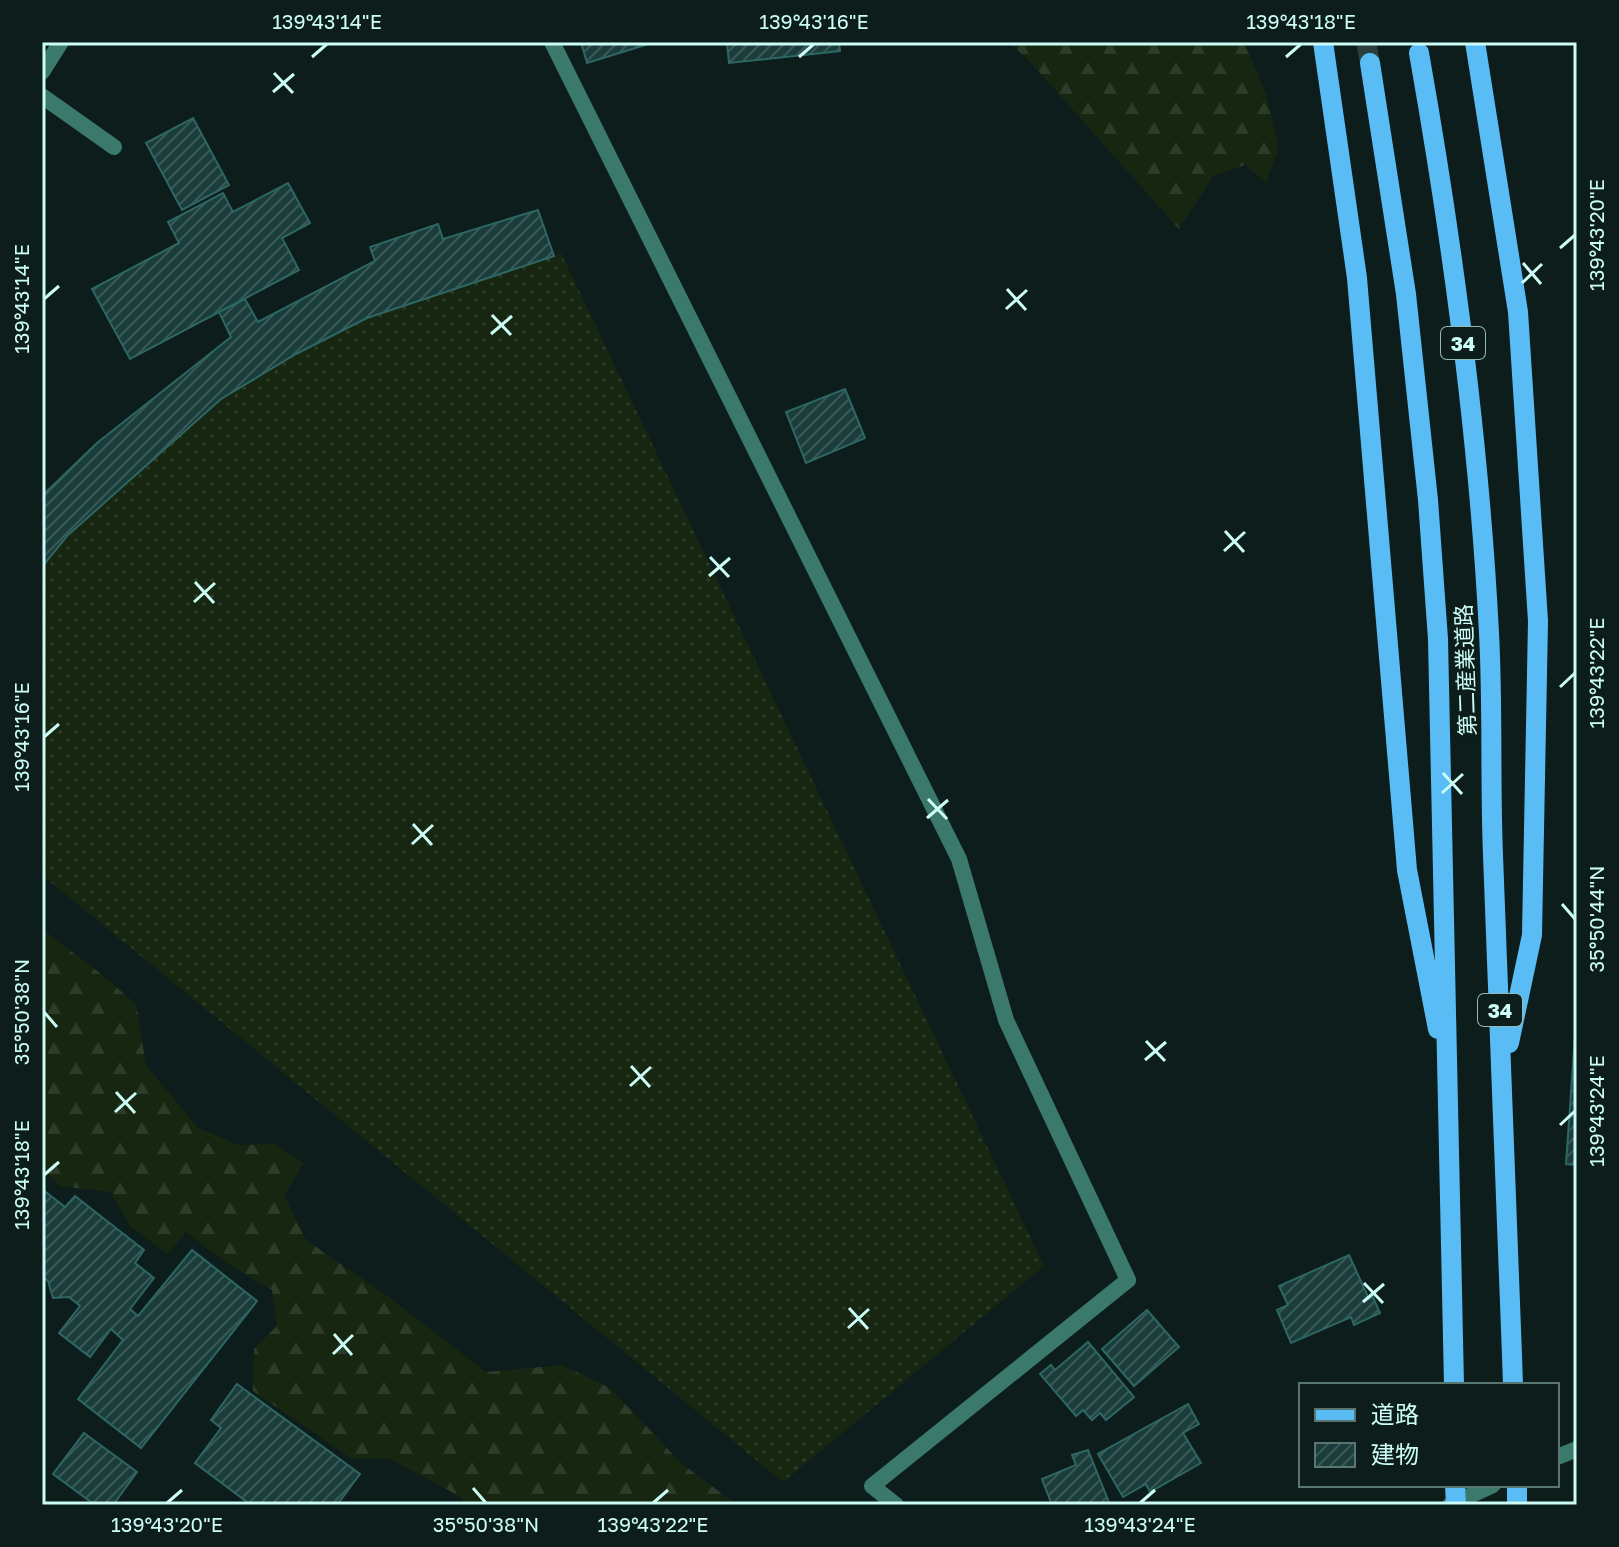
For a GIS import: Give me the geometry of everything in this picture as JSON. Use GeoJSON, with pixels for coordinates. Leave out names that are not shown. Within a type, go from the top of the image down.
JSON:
{"type":"FeatureCollection","features":[{"type":"Feature","properties":{"kind":"main road"},"geometry":{"type":"LineString","coordinates":[[1323,42],[1357,278],[1407,870],[1449,1084]]}},
{"type":"Feature","properties":{"kind":"main road"},"geometry":{"type":"LineString","coordinates":[[1475,42],[1518,312],[1538,621],[1532,935],[1502,1072]]}},
{"type":"Feature","properties":{"kind":"main road","name":"第二産業道路"},"geometry":{"type":"LineString","coordinates":[[1419,53],[1457,282],[1479,497],[1489,634],[1493,852],[1513,1383]]}},
{"type":"Feature","properties":{"kind":"main road","name":"第二産業道路"},"geometry":{"type":"LineString","coordinates":[[1370,63],[1406,294],[1428,500],[1438,639],[1454,1383]]}},
{"type":"Feature","properties":{"kind":"street"},"geometry":{"type":"LineString","coordinates":[[42,72],[61,42]]}},
{"type":"Feature","properties":{"kind":"street"},"geometry":{"type":"LineString","coordinates":[[552,42],[959,859],[1006,1020],[1128,1280],[872,1486],[896,1505]]}},
{"type":"Feature","properties":{"kind":"street"},"geometry":{"type":"LineString","coordinates":[[42,96],[114,147]]}},
{"type":"Feature","properties":{"kind":"street"},"geometry":{"type":"LineString","coordinates":[[1454,1499],[1487,1487]]}},
{"type":"Feature","properties":{"kind":"green space"},"geometry":{"type":"Polygon","coordinates":[[[1009,42],[1244,42],[1266,93],[1279,147],[1266,183],[1245,165],[1213,176],[1179,229],[1009,42]]]}},
{"type":"Feature","properties":{"kind":"green space"},"geometry":{"type":"Polygon","coordinates":[[[561,253],[1044,1266],[783,1482],[42,875],[42,567],[67,536],[221,399],[296,354],[367,318],[561,253]]]}},
{"type":"Feature","properties":{"kind":"green space"},"geometry":{"type":"Polygon","coordinates":[[[42,929],[136,1004],[146,1065],[197,1127],[237,1145],[274,1144],[304,1163],[284,1195],[306,1240],[387,1296],[486,1372],[562,1365],[610,1388],[681,1463],[741,1505],[463,1505],[461,1497],[390,1459],[352,1459],[253,1391],[254,1349],[277,1326],[272,1290],[227,1263],[186,1232],[168,1254],[131,1227],[110,1192],[59,1186],[42,1166],[42,929]]]}},
{"type":"Feature","properties":{"kind":"building"},"geometry":{"type":"Polygon","coordinates":[[[581,42],[655,42],[587,63],[581,42]]]}},
{"type":"Feature","properties":{"kind":"building"},"geometry":{"type":"Polygon","coordinates":[[[727,42],[839,42],[840,51],[729,63],[727,42]]]}},
{"type":"Feature","properties":{"kind":"building"},"geometry":{"type":"Polygon","coordinates":[[[193,118],[229,185],[182,210],[146,143],[193,118]]]}},
{"type":"Feature","properties":{"kind":"building"},"geometry":{"type":"Polygon","coordinates":[[[288,183],[310,223],[282,238],[299,270],[130,359],[92,289],[179,243],[168,222],[223,193],[233,212],[288,183]]]}},
{"type":"Feature","properties":{"kind":"building"},"geometry":{"type":"Polygon","coordinates":[[[538,210],[554,256],[367,318],[296,354],[221,399],[67,536],[42,567],[42,496],[97,443],[231,337],[219,312],[245,299],[258,322],[375,261],[370,247],[438,224],[443,239],[538,210]]]}},
{"type":"Feature","properties":{"kind":"building"},"geometry":{"type":"Polygon","coordinates":[[[845,389],[865,438],[806,463],[786,412],[845,389]]]}},
{"type":"Feature","properties":{"kind":"building"},"geometry":{"type":"Polygon","coordinates":[[[1577,1007],[1577,1165],[1566,1164],[1577,1007]]]}},
{"type":"Feature","properties":{"kind":"building"},"geometry":{"type":"Polygon","coordinates":[[[42,1189],[65,1207],[75,1196],[144,1250],[135,1263],[154,1278],[130,1309],[138,1316],[192,1250],[257,1301],[141,1448],[78,1399],[123,1340],[111,1329],[90,1357],[59,1333],[80,1306],[69,1297],[53,1298],[48,1281],[42,1276],[42,1189]]]}},
{"type":"Feature","properties":{"kind":"building"},"geometry":{"type":"Polygon","coordinates":[[[1349,1255],[1369,1299],[1373,1297],[1380,1313],[1354,1325],[1351,1317],[1291,1343],[1277,1310],[1288,1305],[1279,1286],[1349,1255]]]}},
{"type":"Feature","properties":{"kind":"building"},"geometry":{"type":"Polygon","coordinates":[[[1147,1310],[1179,1347],[1134,1386],[1102,1349],[1147,1310]]]}},
{"type":"Feature","properties":{"kind":"building"},"geometry":{"type":"Polygon","coordinates":[[[1088,1342],[1134,1397],[1106,1420],[1100,1413],[1092,1420],[1083,1410],[1076,1416],[1040,1374],[1051,1365],[1055,1370],[1088,1342]]]}},
{"type":"Feature","properties":{"kind":"building"},"geometry":{"type":"Polygon","coordinates":[[[237,1384],[360,1474],[337,1505],[251,1505],[195,1463],[221,1428],[211,1420],[237,1384]]]}},
{"type":"Feature","properties":{"kind":"building"},"geometry":{"type":"Polygon","coordinates":[[[1188,1404],[1199,1424],[1183,1433],[1201,1463],[1150,1492],[1146,1484],[1123,1497],[1098,1454],[1188,1404]]]}},
{"type":"Feature","properties":{"kind":"building"},"geometry":{"type":"Polygon","coordinates":[[[84,1433],[137,1472],[113,1505],[95,1505],[53,1474],[84,1433]]]}},
{"type":"Feature","properties":{"kind":"building"},"geometry":{"type":"Polygon","coordinates":[[[1088,1450],[1110,1505],[1052,1505],[1042,1479],[1076,1465],[1072,1455],[1088,1450]]]}},
{"type":"Feature","properties":{"kind":"tunnel"},"geometry":{"type":"LineString","coordinates":[[1366,42],[1370,63]]}}]}
